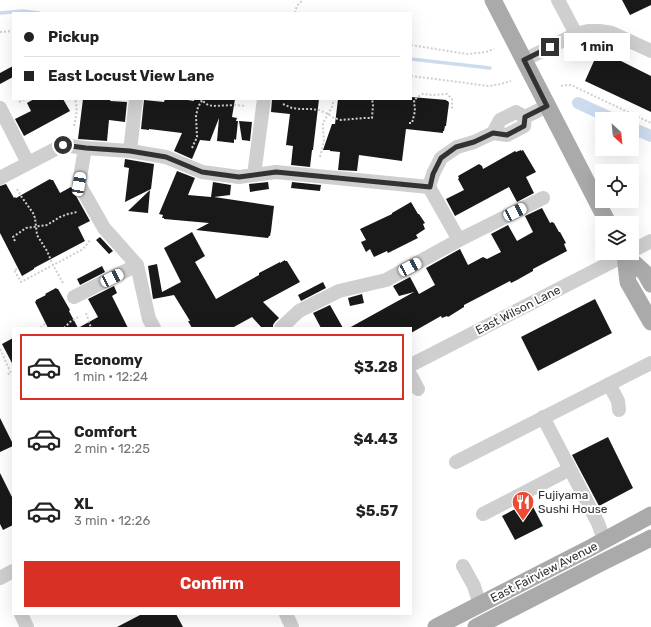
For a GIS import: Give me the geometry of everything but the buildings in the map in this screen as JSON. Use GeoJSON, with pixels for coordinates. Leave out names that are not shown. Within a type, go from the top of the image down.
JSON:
{"type":"FeatureCollection","features":[{"type":"Feature","properties":{"kind":"main road"},"geometry":{"type":"LineString","coordinates":[[493,0],[604,216]]}},
{"type":"Feature","properties":{"kind":"main road"},"geometry":{"type":"LineString","coordinates":[[627,260],[628,282],[651,322]]}},
{"type":"Feature","properties":{"kind":"main road"},"geometry":{"type":"LineString","coordinates":[[633,260],[645,273],[651,284]]}},
{"type":"Feature","properties":{"kind":"main road","name":"East Fairview Avenue"},"geometry":{"type":"LineString","coordinates":[[436,627],[651,515]]}},
{"type":"Feature","properties":{"kind":"main road","name":"East Fairview Avenue"},"geometry":{"type":"LineString","coordinates":[[487,625],[599,564],[651,538]]}},
{"type":"Feature","properties":{"kind":"main road"},"geometry":{"type":"LineString","coordinates":[[460,627],[479,617],[480,605]]}},
{"type":"Feature","properties":{"kind":"street"},"geometry":{"type":"LineString","coordinates":[[558,0],[576,34]]}},
{"type":"Feature","properties":{"kind":"street"},"geometry":{"type":"LineString","coordinates":[[524,60],[576,34],[588,30],[612,33],[651,51]]}},
{"type":"Feature","properties":{"kind":"street"},"geometry":{"type":"LineString","coordinates":[[130,151],[136,100]]}},
{"type":"Feature","properties":{"kind":"street"},"geometry":{"type":"LineString","coordinates":[[254,175],[264,100]]}},
{"type":"Feature","properties":{"kind":"street"},"geometry":{"type":"LineString","coordinates":[[459,240],[430,187],[433,174],[441,158],[456,147],[474,142],[493,133],[507,135],[524,126],[525,117],[547,106]]}},
{"type":"Feature","properties":{"kind":"street"},"geometry":{"type":"LineString","coordinates":[[0,108],[28,163]]}},
{"type":"Feature","properties":{"kind":"street"},"geometry":{"type":"LineString","coordinates":[[0,178],[63,145],[130,151],[166,157],[202,172],[239,177],[276,172],[430,187]]}},
{"type":"Feature","properties":{"kind":"street"},"geometry":{"type":"LineString","coordinates":[[86,148],[79,184],[104,228],[137,265],[149,318],[154,327]]}},
{"type":"Feature","properties":{"kind":"street"},"geometry":{"type":"LineString","coordinates":[[283,327],[300,311],[339,291],[386,280],[459,240],[543,198]]}},
{"type":"Feature","properties":{"kind":"street","name":"East Wilson Lane"},"geometry":{"type":"LineString","coordinates":[[639,247],[651,241]]}},
{"type":"Feature","properties":{"kind":"street","name":"East Wilson Lane"},"geometry":{"type":"LineString","coordinates":[[412,364],[614,260]]}},
{"type":"Feature","properties":{"kind":"street"},"geometry":{"type":"LineString","coordinates":[[74,297],[137,265]]}},
{"type":"Feature","properties":{"kind":"street"},"geometry":{"type":"LineString","coordinates":[[456,462],[651,363]]}},
{"type":"Feature","properties":{"kind":"street"},"geometry":{"type":"LineString","coordinates":[[412,378],[418,389]]}},
{"type":"Feature","properties":{"kind":"street"},"geometry":{"type":"LineString","coordinates":[[609,384],[618,402],[619,410]]}},
{"type":"Feature","properties":{"kind":"street"},"geometry":{"type":"LineString","coordinates":[[543,417],[598,523],[604,540]]}},
{"type":"Feature","properties":{"kind":"street"},"geometry":{"type":"LineString","coordinates":[[482,514],[570,469]]}},
{"type":"Feature","properties":{"kind":"street"},"geometry":{"type":"LineString","coordinates":[[463,566],[474,586],[480,605]]}},
{"type":"Feature","properties":{"kind":"street"},"geometry":{"type":"LineString","coordinates":[[0,578],[12,572]]}},
{"type":"Feature","properties":{"kind":"street"},"geometry":{"type":"LineString","coordinates":[[21,615],[27,627]]}},
{"type":"Feature","properties":{"kind":"street"},"geometry":{"type":"LineString","coordinates":[[286,615],[292,627]]}},
{"type":"Feature","properties":{"kind":"path"},"geometry":{"type":"LineString","coordinates":[[295,12],[299,3],[303,0]]}},
{"type":"Feature","properties":{"kind":"path"},"geometry":{"type":"LineString","coordinates":[[0,32],[12,31]]}},
{"type":"Feature","properties":{"kind":"path"},"geometry":{"type":"LineString","coordinates":[[412,45],[467,54],[486,52],[494,49]]}},
{"type":"Feature","properties":{"kind":"path"},"geometry":{"type":"LineString","coordinates":[[412,76],[489,86],[511,81]]}},
{"type":"Feature","properties":{"kind":"path"},"geometry":{"type":"LineString","coordinates":[[561,86],[571,85],[651,123]]}},
{"type":"Feature","properties":{"kind":"path"},"geometry":{"type":"LineString","coordinates":[[409,123],[412,123],[414,100],[422,94],[447,94],[452,99],[452,109]]}},
{"type":"Feature","properties":{"kind":"path"},"geometry":{"type":"LineString","coordinates":[[19,102],[23,100]]}},
{"type":"Feature","properties":{"kind":"path"},"geometry":{"type":"LineString","coordinates":[[74,100],[77,114],[74,126]]}},
{"type":"Feature","properties":{"kind":"path"},"geometry":{"type":"LineString","coordinates":[[192,148],[197,136],[196,116],[198,107],[202,100],[208,105],[213,106],[246,106]]}},
{"type":"Feature","properties":{"kind":"path"},"geometry":{"type":"LineString","coordinates":[[320,157],[324,140],[323,122],[332,107],[334,100]]}},
{"type":"Feature","properties":{"kind":"path"},"geometry":{"type":"LineString","coordinates":[[283,104],[292,108],[319,110],[341,120],[372,118],[372,100]]}},
{"type":"Feature","properties":{"kind":"path"},"geometry":{"type":"LineString","coordinates":[[17,189],[33,212],[37,235],[63,283]]}},
{"type":"Feature","properties":{"kind":"path"},"geometry":{"type":"LineString","coordinates":[[15,241],[13,237],[26,228],[47,225],[60,217],[77,212]]}},
{"type":"Feature","properties":{"kind":"path"},"geometry":{"type":"LineString","coordinates":[[17,269],[14,270],[21,282],[83,249],[91,239]]}},
{"type":"Feature","properties":{"kind":"path"},"geometry":{"type":"LineString","coordinates":[[86,313],[91,327]]}},
{"type":"Feature","properties":{"kind":"path"},"geometry":{"type":"LineString","coordinates":[[65,327],[80,316]]}},
{"type":"Feature","properties":{"kind":"path"},"geometry":{"type":"LineString","coordinates":[[41,327],[46,324]]}},
{"type":"Feature","properties":{"kind":"path"},"geometry":{"type":"LineString","coordinates":[[0,349],[11,372],[6,375]]}},
{"type":"Feature","properties":{"kind":"waterway"},"geometry":{"type":"LineString","coordinates":[[0,13],[23,11],[31,12]]}},
{"type":"Feature","properties":{"kind":"waterway"},"geometry":{"type":"LineString","coordinates":[[412,59],[490,68]]}},
{"type":"Feature","properties":{"kind":"waterway"},"geometry":{"type":"LineString","coordinates":[[578,103],[598,112]]}},
{"type":"Feature","properties":{"kind":"waterway"},"geometry":{"type":"LineString","coordinates":[[639,131],[651,136]]}},
{"type":"Feature","properties":{"kind":"place","name":"Fujiyama Sushi House"},"geometry":{"type":"Point","coordinates":[523,522]}},
{"type":"Feature","properties":{"kind":"route"},"geometry":{"type":"LineString","coordinates":[[63,145],[130,151],[166,157],[202,172],[239,177],[276,172],[430,187],[433,174],[441,158],[456,147],[474,142],[493,133],[507,135],[524,126],[525,117],[547,106],[524,60],[550,47]]}}]}
